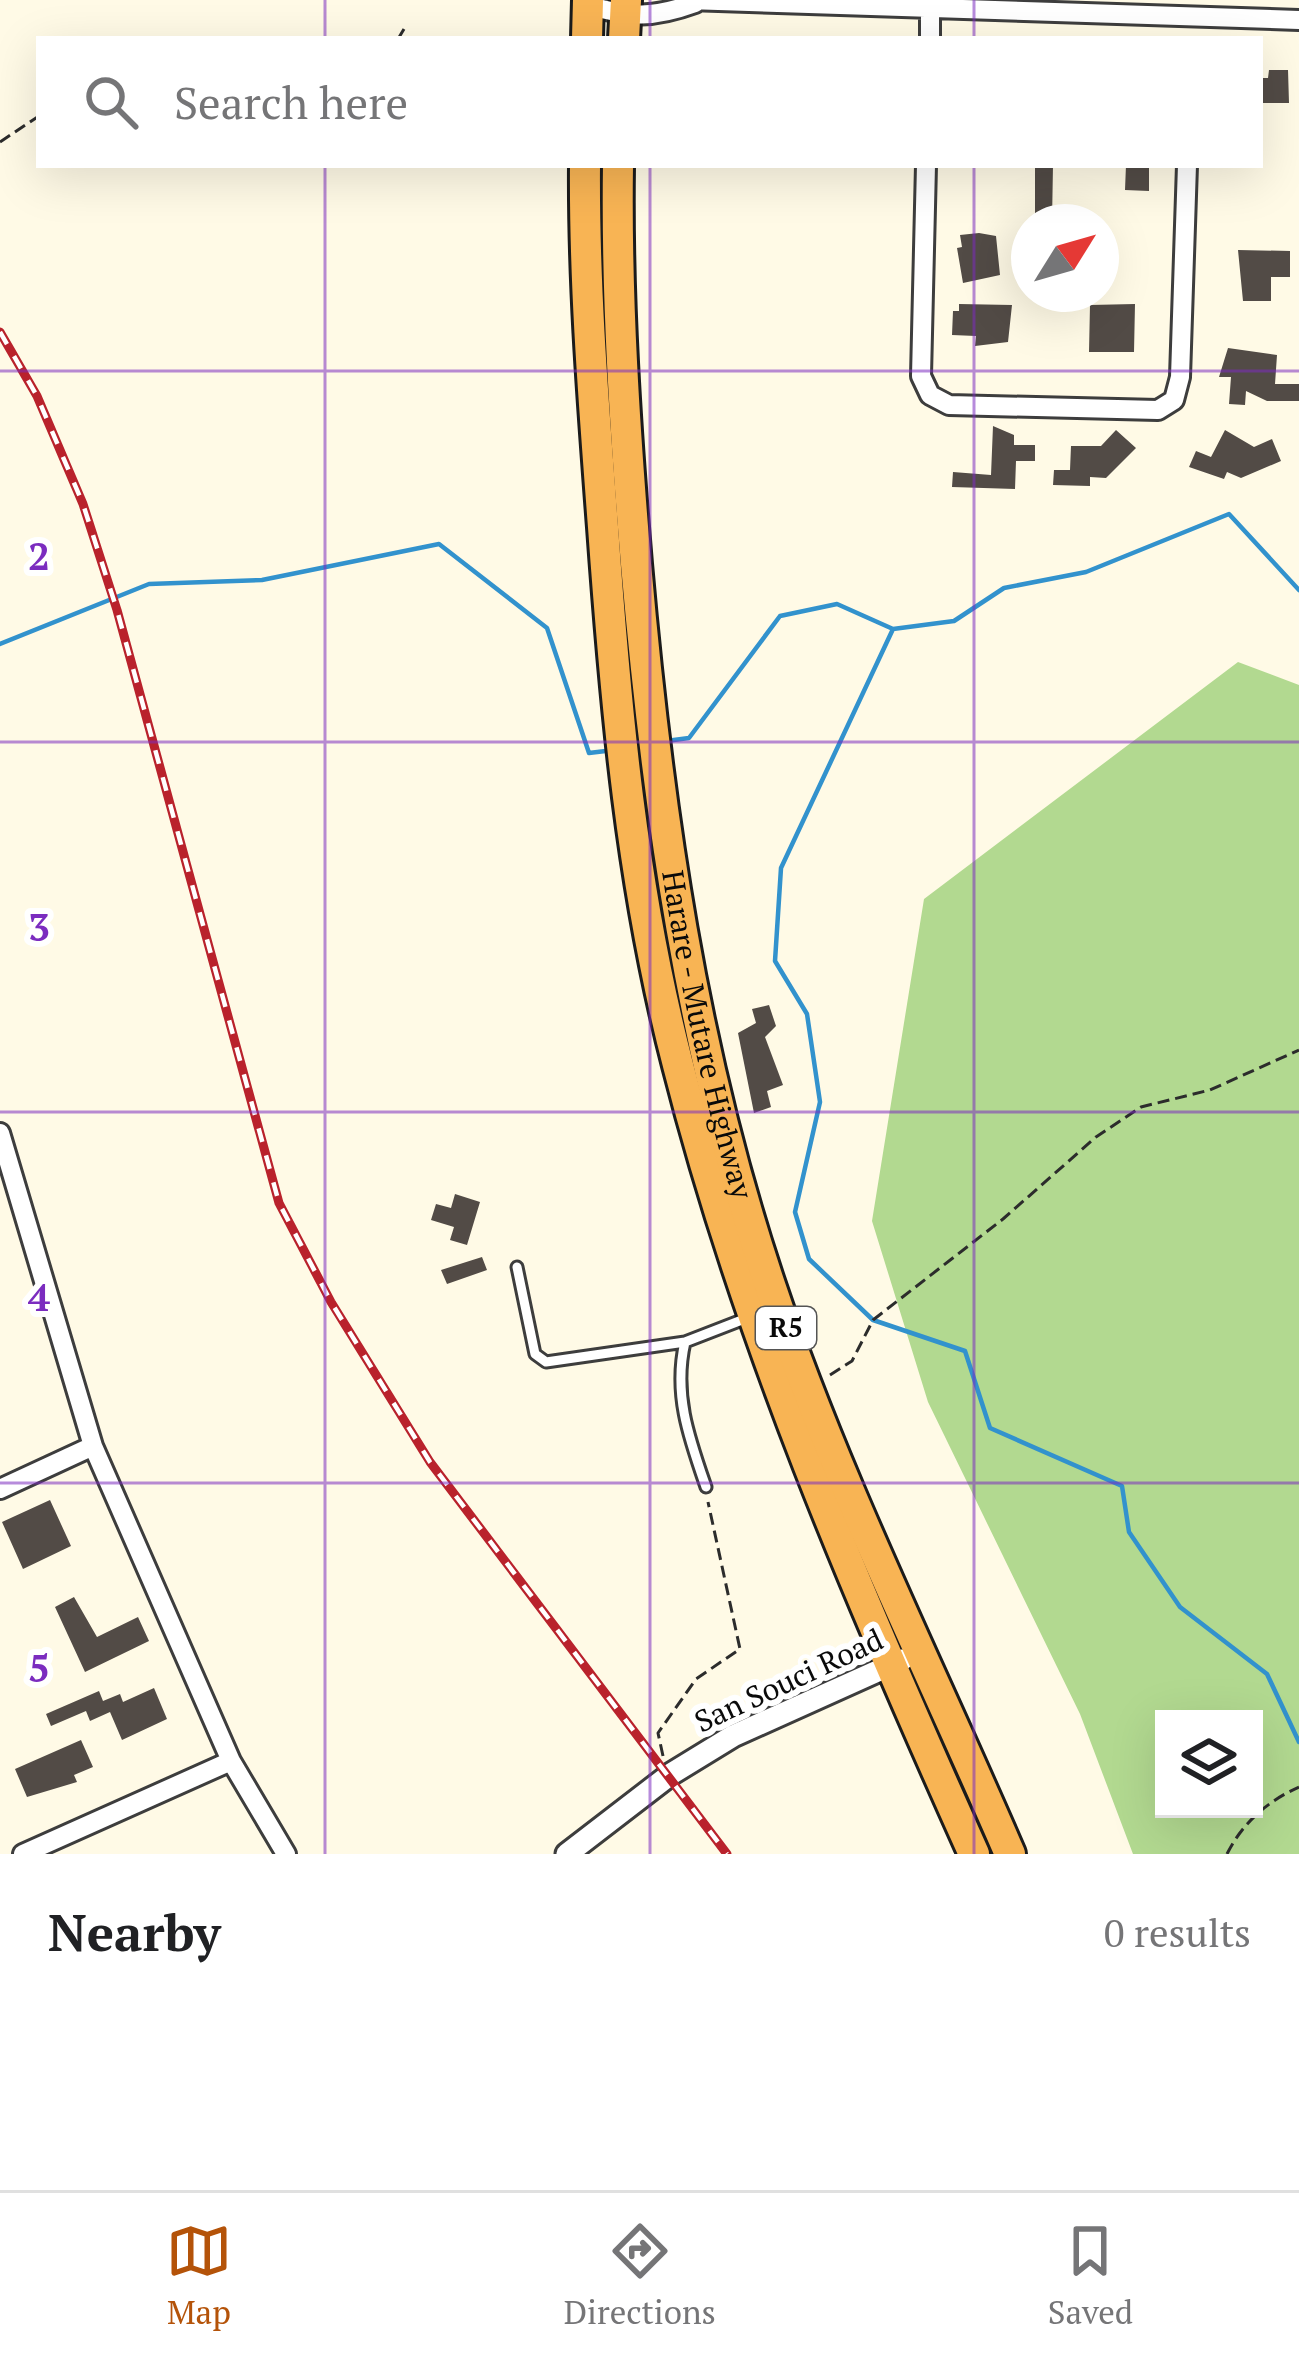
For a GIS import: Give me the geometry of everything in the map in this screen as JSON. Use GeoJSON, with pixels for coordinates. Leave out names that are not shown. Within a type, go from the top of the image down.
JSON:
{"type":"FeatureCollection","features":[{"type":"Feature","properties":{"kind":"highway"},"geometry":{"type":"LineString","coordinates":[[587,36],[591,2]]}},
{"type":"Feature","properties":{"kind":"highway","name":"Harare - Mutare Highway"},"geometry":{"type":"LineString","coordinates":[[585,168],[588,328],[622,775],[677,1064],[752,1316],[889,1666],[974,1854]]}},
{"type":"Feature","properties":{"kind":"highway","name":"Harare - Mutare Highway"},"geometry":{"type":"LineString","coordinates":[[618,168],[628,462],[650,730],[706,1054],[753,1232],[808,1390],[1010,1854]]}},
{"type":"Feature","properties":{"kind":"street"},"geometry":{"type":"LineString","coordinates":[[591,2],[625,19],[658,17],[691,2],[1299,20]]}},
{"type":"Feature","properties":{"kind":"street"},"geometry":{"type":"LineString","coordinates":[[930,6],[930,36]]}},
{"type":"Feature","properties":{"kind":"street"},"geometry":{"type":"LineString","coordinates":[[1194,36],[1196,16]]}},
{"type":"Feature","properties":{"kind":"street"},"geometry":{"type":"LineString","coordinates":[[926,168],[920,376],[930,395],[949,405],[1158,410],[1174,400],[1180,377],[1187,168]]}},
{"type":"Feature","properties":{"kind":"street"},"geometry":{"type":"LineString","coordinates":[[0,1133],[93,1446],[231,1761],[286,1854]]}},
{"type":"Feature","properties":{"kind":"street"},"geometry":{"type":"LineString","coordinates":[[0,1489],[93,1446]]}},
{"type":"Feature","properties":{"kind":"street","name":"San Souci Road"},"geometry":{"type":"LineString","coordinates":[[567,1854],[671,1774],[777,1712],[922,1651]]}},
{"type":"Feature","properties":{"kind":"street"},"geometry":{"type":"LineString","coordinates":[[23,1854],[231,1761]]}},
{"type":"Feature","properties":{"kind":"lane"},"geometry":{"type":"LineString","coordinates":[[517,1267],[535,1354],[546,1362],[686,1342],[752,1316]]}},
{"type":"Feature","properties":{"kind":"lane"},"geometry":{"type":"LineString","coordinates":[[686,1342],[678,1371],[682,1411],[706,1487]]}},
{"type":"Feature","properties":{"kind":"path"},"geometry":{"type":"LineString","coordinates":[[400,36],[404,28]]}},
{"type":"Feature","properties":{"kind":"path"},"geometry":{"type":"LineString","coordinates":[[0,142],[36,118]]}},
{"type":"Feature","properties":{"kind":"path"},"geometry":{"type":"LineString","coordinates":[[808,1390],[852,1361],[873,1320],[1111,1127],[1141,1107],[1210,1090],[1299,1050]]}},
{"type":"Feature","properties":{"kind":"path"},"geometry":{"type":"LineString","coordinates":[[671,1774],[658,1733],[696,1679],[740,1649],[706,1487]]}},
{"type":"Feature","properties":{"kind":"path"},"geometry":{"type":"LineString","coordinates":[[1227,1854],[1236,1837],[1271,1800],[1299,1787]]}},
{"type":"Feature","properties":{"kind":"green space"},"geometry":{"type":"Polygon","coordinates":[[[1238,662],[1299,685],[1299,1854],[1133,1854],[1080,1714],[928,1402],[872,1221],[924,899],[1238,662]]]}},
{"type":"Feature","properties":{"kind":"building"},"geometry":{"type":"Polygon","coordinates":[[[1269,70],[1288,70],[1289,103],[1263,103],[1263,78],[1268,78],[1269,70]]]}},
{"type":"Feature","properties":{"kind":"building"},"geometry":{"type":"Polygon","coordinates":[[[1035,168],[1053,168],[1052,204],[1035,204],[1035,168]]]}},
{"type":"Feature","properties":{"kind":"building"},"geometry":{"type":"Polygon","coordinates":[[[1126,168],[1149,168],[1149,191],[1125,190],[1126,168]]]}},
{"type":"Feature","properties":{"kind":"building"},"geometry":{"type":"Polygon","coordinates":[[[960,235],[996,236],[1000,275],[963,283],[957,248],[962,247],[960,235]]]}},
{"type":"Feature","properties":{"kind":"building"},"geometry":{"type":"Polygon","coordinates":[[[1238,250],[1290,251],[1290,277],[1271,277],[1271,301],[1243,301],[1238,250]]]}},
{"type":"Feature","properties":{"kind":"building"},"geometry":{"type":"Polygon","coordinates":[[[959,304],[1011,305],[1008,342],[975,346],[976,336],[952,335],[953,311],[959,311],[959,304]]]}},
{"type":"Feature","properties":{"kind":"building"},"geometry":{"type":"Polygon","coordinates":[[[1119,304],[1135,304],[1134,352],[1089,352],[1090,312],[1119,312],[1119,304]]]}},
{"type":"Feature","properties":{"kind":"building"},"geometry":{"type":"Polygon","coordinates":[[[1228,348],[1277,355],[1275,384],[1299,384],[1299,401],[1267,401],[1246,391],[1245,405],[1229,404],[1231,377],[1219,377],[1228,348]]]}},
{"type":"Feature","properties":{"kind":"building"},"geometry":{"type":"Polygon","coordinates":[[[993,426],[1014,435],[1014,445],[1035,445],[1035,461],[1016,461],[1015,489],[952,487],[953,472],[991,475],[993,426]]]}},
{"type":"Feature","properties":{"kind":"building"},"geometry":{"type":"Polygon","coordinates":[[[1116,430],[1136,448],[1106,478],[1090,477],[1090,486],[1053,485],[1054,470],[1070,470],[1071,446],[1101,446],[1116,430]]]}},
{"type":"Feature","properties":{"kind":"building"},"geometry":{"type":"Polygon","coordinates":[[[1225,430],[1254,447],[1272,439],[1281,461],[1241,478],[1227,472],[1224,479],[1189,467],[1196,451],[1211,457],[1225,430]]]}},
{"type":"Feature","properties":{"kind":"building"},"geometry":{"type":"Polygon","coordinates":[[[769,1005],[776,1026],[765,1037],[783,1085],[767,1091],[771,1107],[754,1113],[738,1033],[756,1023],[752,1009],[769,1005]]]}},
{"type":"Feature","properties":{"kind":"building"},"geometry":{"type":"Polygon","coordinates":[[[455,1194],[480,1202],[467,1245],[450,1240],[454,1227],[431,1220],[436,1204],[451,1208],[455,1194]]]}},
{"type":"Feature","properties":{"kind":"building"},"geometry":{"type":"Polygon","coordinates":[[[482,1257],[487,1270],[447,1284],[441,1270],[482,1257]]]}},
{"type":"Feature","properties":{"kind":"building"},"geometry":{"type":"Polygon","coordinates":[[[50,1500],[71,1546],[23,1569],[2,1522],[50,1500]]]}},
{"type":"Feature","properties":{"kind":"building"},"geometry":{"type":"Polygon","coordinates":[[[74,1597],[97,1637],[138,1617],[149,1641],[85,1672],[55,1607],[74,1597]]]}},
{"type":"Feature","properties":{"kind":"building"},"geometry":{"type":"Polygon","coordinates":[[[154,1688],[167,1719],[122,1740],[110,1712],[90,1721],[86,1711],[51,1726],[46,1714],[99,1691],[103,1701],[120,1694],[123,1702],[154,1688]]]}},
{"type":"Feature","properties":{"kind":"building"},"geometry":{"type":"Polygon","coordinates":[[[81,1740],[93,1767],[74,1775],[77,1782],[27,1797],[15,1769],[81,1740]]]}},
{"type":"Feature","properties":{"kind":"waterway"},"geometry":{"type":"LineString","coordinates":[[666,741],[689,738],[780,616],[837,604],[893,629],[954,621],[1004,588],[1086,572],[1229,514],[1299,590]]}},
{"type":"Feature","properties":{"kind":"waterway"},"geometry":{"type":"LineString","coordinates":[[0,644],[149,584],[262,580],[439,544],[547,628],[589,753],[614,750]]}},
{"type":"Feature","properties":{"kind":"waterway"},"geometry":{"type":"LineString","coordinates":[[893,629],[781,868],[775,961],[807,1014],[820,1102],[795,1212],[809,1259],[873,1320],[965,1351],[990,1428],[1122,1486],[1129,1532],[1180,1607],[1267,1674],[1299,1742]]}},
{"type":"Feature","properties":{"kind":"railway"},"geometry":{"type":"LineString","coordinates":[[0,332],[37,396],[83,504],[117,610],[279,1203],[331,1302],[430,1462],[727,1854]]}}]}
